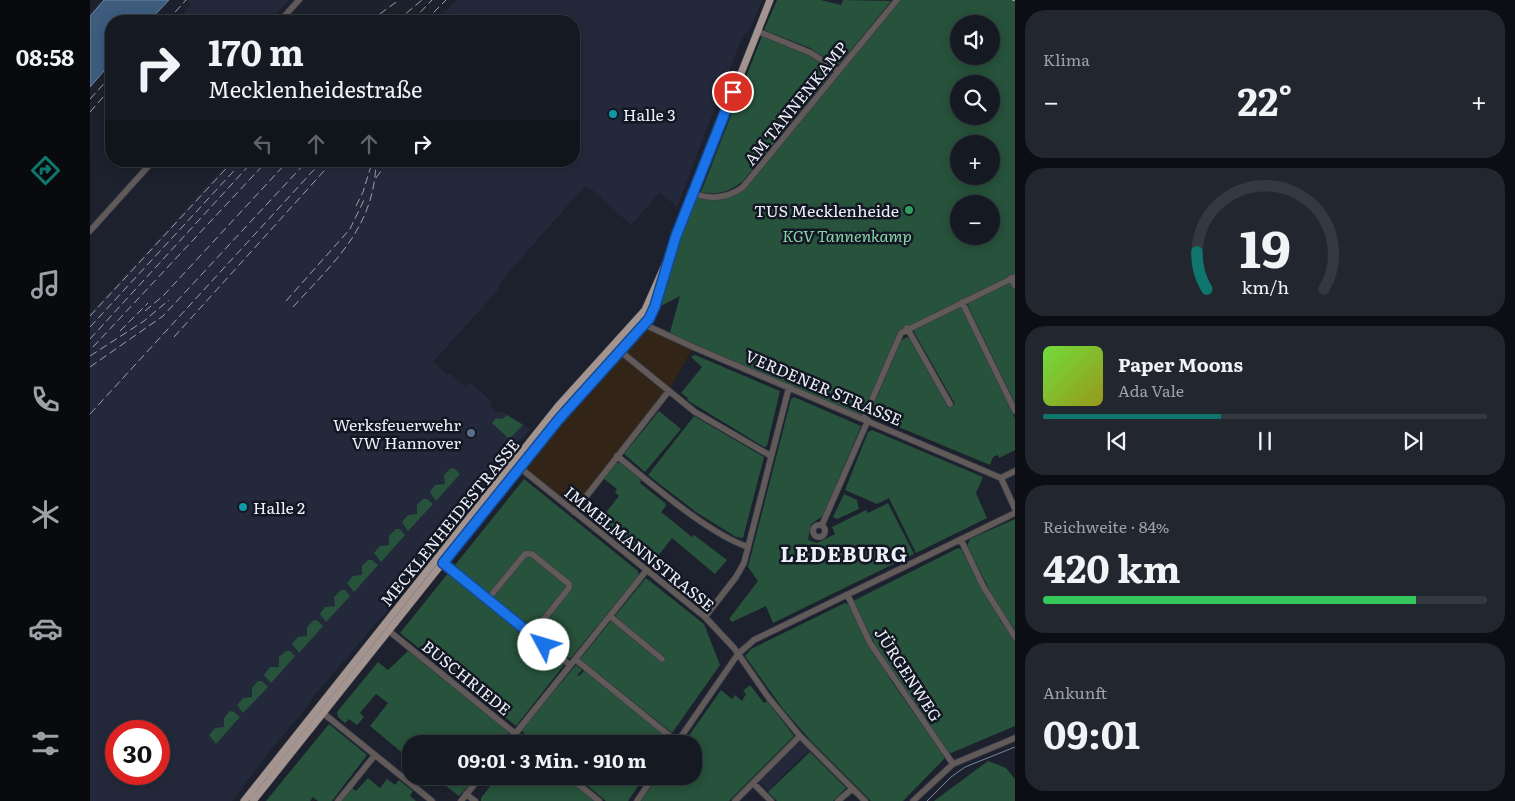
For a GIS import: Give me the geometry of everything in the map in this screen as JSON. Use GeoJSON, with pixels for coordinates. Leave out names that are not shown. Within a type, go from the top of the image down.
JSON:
{"type":"FeatureCollection","features":[{"type":"Feature","properties":{"kind":"main road","name":"MECKLENHEIDESTRASSE"},"geometry":{"type":"LineString","coordinates":[[253,801],[519,467],[620,351],[655,306],[668,258],[770,0]]}},
{"type":"Feature","properties":{"kind":"main road","name":"MECKLENHEIDESTRASSE"},"geometry":{"type":"LineString","coordinates":[[244,801],[559,405],[641,323]]}},
{"type":"Feature","properties":{"kind":"main road"},"geometry":{"type":"LineString","coordinates":[[559,405],[559,419]]}},
{"type":"Feature","properties":{"kind":"main road"},"geometry":{"type":"LineString","coordinates":[[510,468],[519,467]]}},
{"type":"Feature","properties":{"kind":"street"},"geometry":{"type":"LineString","coordinates":[[286,15],[300,0]]}},
{"type":"Feature","properties":{"kind":"street","name":"AM TANNENKAMP"},"geometry":{"type":"LineString","coordinates":[[699,195],[710,197],[732,195],[743,187],[896,1]]}},
{"type":"Feature","properties":{"kind":"street"},"geometry":{"type":"LineString","coordinates":[[757,32],[811,53],[838,71]]}},
{"type":"Feature","properties":{"kind":"street"},"geometry":{"type":"LineString","coordinates":[[90,231],[148,167]]}},
{"type":"Feature","properties":{"kind":"street"},"geometry":{"type":"LineString","coordinates":[[822,525],[898,338],[907,328],[1013,277],[1015,286]]}},
{"type":"Feature","properties":{"kind":"street"},"geometry":{"type":"LineString","coordinates":[[962,302],[1015,410]]}},
{"type":"Feature","properties":{"kind":"street","name":"VERDENER STRASSE"},"geometry":{"type":"LineString","coordinates":[[641,323],[1000,478]]}},
{"type":"Feature","properties":{"kind":"street"},"geometry":{"type":"LineString","coordinates":[[907,328],[950,404]]}},
{"type":"Feature","properties":{"kind":"street"},"geometry":{"type":"LineString","coordinates":[[620,351],[668,392],[695,412],[771,456]]}},
{"type":"Feature","properties":{"kind":"street"},"geometry":{"type":"LineString","coordinates":[[705,617],[741,570],[789,387]]}},
{"type":"Feature","properties":{"kind":"street"},"geometry":{"type":"LineString","coordinates":[[574,512],[668,392]]}},
{"type":"Feature","properties":{"kind":"street"},"geometry":{"type":"LineString","coordinates":[[617,456],[693,515],[727,538],[748,547]]}},
{"type":"Feature","properties":{"kind":"street","name":"IMMELMANNSTRASSE"},"geometry":{"type":"LineString","coordinates":[[519,467],[705,617],[738,654],[768,697],[800,736],[865,801]]}},
{"type":"Feature","properties":{"kind":"street"},"geometry":{"type":"LineString","coordinates":[[1015,471],[1000,478],[1015,509]]}},
{"type":"Feature","properties":{"kind":"street"},"geometry":{"type":"LineString","coordinates":[[682,735],[738,654],[754,640],[848,596],[1015,513]]}},
{"type":"Feature","properties":{"kind":"street"},"geometry":{"type":"LineString","coordinates":[[961,540],[983,586],[1015,637]]}},
{"type":"Feature","properties":{"kind":"street"},"geometry":{"type":"LineString","coordinates":[[488,599],[525,554],[532,554],[569,584],[569,588],[532,634]]}},
{"type":"Feature","properties":{"kind":"street"},"geometry":{"type":"LineString","coordinates":[[443,563],[570,665]]}},
{"type":"Feature","properties":{"kind":"street"},"geometry":{"type":"LineString","coordinates":[[515,733],[646,571]]}},
{"type":"Feature","properties":{"kind":"street","name":"JÜRGENWEG"},"geometry":{"type":"LineString","coordinates":[[848,596],[870,643],[953,764]]}},
{"type":"Feature","properties":{"kind":"street"},"geometry":{"type":"LineString","coordinates":[[610,616],[662,659]]}},
{"type":"Feature","properties":{"kind":"street","name":"BUSCHRIEDE"},"geometry":{"type":"LineString","coordinates":[[389,631],[517,735]]}},
{"type":"Feature","properties":{"kind":"street"},"geometry":{"type":"LineString","coordinates":[[574,659],[667,735]]}},
{"type":"Feature","properties":{"kind":"street"},"geometry":{"type":"LineString","coordinates":[[323,713],[432,801]]}},
{"type":"Feature","properties":{"kind":"street"},"geometry":{"type":"LineString","coordinates":[[735,801],[800,736]]}},
{"type":"Feature","properties":{"kind":"street"},"geometry":{"type":"LineString","coordinates":[[913,801],[953,764],[1015,738]]}},
{"type":"Feature","properties":{"kind":"street"},"geometry":{"type":"LineString","coordinates":[[338,801],[375,755]]}},
{"type":"Feature","properties":{"kind":"street"},"geometry":{"type":"LineString","coordinates":[[753,783],[772,801]]}},
{"type":"Feature","properties":{"kind":"street"},"geometry":{"type":"LineString","coordinates":[[461,801],[473,785]]}},
{"type":"Feature","properties":{"kind":"street"},"geometry":{"type":"LineString","coordinates":[[579,785],[599,801]]}},
{"type":"Feature","properties":{"kind":"street"},"geometry":{"type":"LineString","coordinates":[[637,801],[648,785]]}},
{"type":"Feature","properties":{"kind":"street"},"geometry":{"type":"LineString","coordinates":[[838,801],[852,789]]}},
{"type":"Feature","properties":{"kind":"street"},"geometry":{"type":"LineString","coordinates":[[466,794],[475,801]]}},
{"type":"Feature","properties":{"kind":"shaded area"},"geometry":{"type":"Polygon","coordinates":[[[188,0],[289,0],[275,15],[182,15],[191,5],[188,0]]]}},
{"type":"Feature","properties":{"kind":"shaded area"},"geometry":{"type":"Polygon","coordinates":[[[457,0],[762,0],[750,29],[742,37],[677,207],[660,192],[631,225],[589,187],[584,187],[502,280],[497,291],[433,362],[448,375],[450,373],[465,387],[470,382],[492,402],[489,405],[497,413],[502,411],[531,429],[519,441],[521,443],[517,450],[419,573],[313,697],[308,706],[278,741],[232,801],[90,801],[90,313],[224,167],[580,167],[580,15],[441,15],[457,0]]]}},
{"type":"Feature","properties":{"kind":"shaded area"},"geometry":{"type":"Polygon","coordinates":[[[644,325],[693,347],[668,392],[574,512],[519,467],[644,325]]]}},
{"type":"Feature","properties":{"kind":"shaded area"},"geometry":{"type":"Polygon","coordinates":[[[799,740],[809,750],[768,790],[758,780],[799,740]]]}},
{"type":"Feature","properties":{"kind":"green space"},"geometry":{"type":"Polygon","coordinates":[[[777,0],[821,0],[841,5],[843,0],[891,1],[840,64],[836,65],[810,48],[764,30],[777,0]]]}},
{"type":"Feature","properties":{"kind":"green space","name":"KGV Tannenkamp"},"geometry":{"type":"Polygon","coordinates":[[[897,0],[1015,0],[1015,277],[901,333],[864,418],[669,336],[680,296],[659,307],[655,306],[668,258],[693,193],[712,197],[737,191],[743,187],[897,0]]]}},
{"type":"Feature","properties":{"kind":"green space"},"geometry":{"type":"Polygon","coordinates":[[[762,36],[818,59],[833,72],[743,181],[724,192],[701,192],[762,36]]]}},
{"type":"Feature","properties":{"kind":"green space"},"geometry":{"type":"Polygon","coordinates":[[[1015,279],[1015,403],[968,306],[969,302],[1015,279]]]}},
{"type":"Feature","properties":{"kind":"green space"},"geometry":{"type":"Polygon","coordinates":[[[958,307],[962,308],[1015,418],[1015,450],[999,458],[998,455],[993,457],[990,465],[872,416],[870,413],[901,341],[906,337],[909,338],[948,407],[955,404],[914,332],[916,327],[958,307]]]}},
{"type":"Feature","properties":{"kind":"green space"},"geometry":{"type":"Polygon","coordinates":[[[695,355],[780,391],[767,446],[764,447],[687,400],[688,398],[681,393],[702,367],[691,357],[695,355]]]}},
{"type":"Feature","properties":{"kind":"green space"},"geometry":{"type":"Polygon","coordinates":[[[794,397],[861,426],[823,516],[811,524],[808,540],[817,543],[835,534],[832,527],[866,510],[868,513],[888,503],[914,554],[773,623],[766,606],[732,622],[729,619],[758,581],[748,567],[791,399],[794,397]]]}},
{"type":"Feature","properties":{"kind":"green space"},"geometry":{"type":"Polygon","coordinates":[[[659,411],[681,429],[645,472],[624,454],[659,411]]]}},
{"type":"Feature","properties":{"kind":"green space"},"geometry":{"type":"Polygon","coordinates":[[[507,415],[523,425],[509,439],[492,423],[496,418],[502,419],[507,415]]]}},
{"type":"Feature","properties":{"kind":"green space"},"geometry":{"type":"Polygon","coordinates":[[[694,416],[764,457],[743,538],[736,537],[696,512],[648,475],[694,416]]]}},
{"type":"Feature","properties":{"kind":"green space"},"geometry":{"type":"Polygon","coordinates":[[[872,430],[983,477],[976,493],[987,518],[916,553],[889,498],[877,504],[845,490],[868,432],[872,430]]]}},
{"type":"Feature","properties":{"kind":"green space"},"geometry":{"type":"Polygon","coordinates":[[[616,463],[620,463],[641,480],[640,483],[665,503],[666,506],[661,512],[692,537],[694,535],[727,560],[715,574],[672,538],[650,566],[597,524],[619,496],[615,492],[617,489],[604,479],[616,463]]]}},
{"type":"Feature","properties":{"kind":"green space"},"geometry":{"type":"Polygon","coordinates":[[[451,468],[460,474],[436,501],[430,492],[435,485],[445,484],[444,475],[451,468]]]}},
{"type":"Feature","properties":{"kind":"green space"},"geometry":{"type":"Polygon","coordinates":[[[524,479],[638,571],[639,575],[570,659],[455,568],[455,565],[524,479]]]}},
{"type":"Feature","properties":{"kind":"green space"},"geometry":{"type":"Polygon","coordinates":[[[844,494],[857,500],[859,509],[837,519],[833,517],[844,494]]]}},
{"type":"Feature","properties":{"kind":"green space"},"geometry":{"type":"Polygon","coordinates":[[[423,499],[427,499],[433,504],[408,531],[402,522],[408,515],[417,514],[417,505],[423,499]]]}},
{"type":"Feature","properties":{"kind":"green space"},"geometry":{"type":"Polygon","coordinates":[[[1015,519],[1015,630],[998,606],[967,546],[970,539],[1015,519]]]}},
{"type":"Feature","properties":{"kind":"green space"},"geometry":{"type":"Polygon","coordinates":[[[396,529],[400,529],[405,535],[381,562],[374,553],[380,546],[389,545],[389,536],[396,529]]]}},
{"type":"Feature","properties":{"kind":"green space"},"geometry":{"type":"Polygon","coordinates":[[[958,548],[961,549],[1001,621],[1015,641],[1015,726],[951,753],[948,752],[877,648],[853,601],[958,548]]]}},
{"type":"Feature","properties":{"kind":"green space"},"geometry":{"type":"Polygon","coordinates":[[[368,560],[372,560],[378,565],[354,592],[347,583],[353,576],[362,575],[362,566],[368,560]]]}},
{"type":"Feature","properties":{"kind":"green space"},"geometry":{"type":"Polygon","coordinates":[[[449,572],[564,665],[516,726],[400,633],[449,572]]]}},
{"type":"Feature","properties":{"kind":"green space"},"geometry":{"type":"Polygon","coordinates":[[[646,578],[704,624],[720,665],[672,733],[580,659],[646,578]]]}},
{"type":"Feature","properties":{"kind":"green space"},"geometry":{"type":"Polygon","coordinates":[[[341,590],[345,590],[350,596],[326,622],[320,614],[325,607],[335,606],[334,597],[341,590]]]}},
{"type":"Feature","properties":{"kind":"green space"},"geometry":{"type":"Polygon","coordinates":[[[845,603],[848,604],[892,682],[944,756],[944,759],[903,801],[871,801],[811,741],[783,709],[745,656],[751,649],[845,603]]]}},
{"type":"Feature","properties":{"kind":"green space"},"geometry":{"type":"Polygon","coordinates":[[[314,620],[323,626],[299,653],[292,644],[298,637],[307,636],[307,627],[314,620]]]}},
{"type":"Feature","properties":{"kind":"green space"},"geometry":{"type":"Polygon","coordinates":[[[286,651],[290,651],[295,656],[271,683],[264,675],[270,667],[279,667],[279,657],[286,651]]]}},
{"type":"Feature","properties":{"kind":"green space"},"geometry":{"type":"Polygon","coordinates":[[[408,651],[509,732],[508,735],[402,735],[402,753],[370,726],[388,703],[376,694],[360,713],[364,717],[357,725],[349,719],[345,723],[338,717],[337,712],[378,662],[388,670],[408,651]]]}},
{"type":"Feature","properties":{"kind":"green space"},"geometry":{"type":"Polygon","coordinates":[[[576,665],[582,670],[577,675],[579,676],[585,670],[664,735],[526,735],[521,730],[576,665]]]}},
{"type":"Feature","properties":{"kind":"green space"},"geometry":{"type":"Polygon","coordinates":[[[258,681],[262,681],[268,687],[243,713],[237,705],[243,698],[252,697],[252,688],[258,681]]]}},
{"type":"Feature","properties":{"kind":"green space"},"geometry":{"type":"Polygon","coordinates":[[[750,685],[764,703],[767,701],[794,736],[729,801],[641,801],[652,785],[702,785],[702,735],[689,735],[721,690],[732,699],[735,695],[742,701],[746,694],[743,691],[750,685]]]}},
{"type":"Feature","properties":{"kind":"green space"},"geometry":{"type":"Polygon","coordinates":[[[230,711],[240,717],[216,744],[209,735],[215,728],[224,727],[224,718],[230,711]]]}},
{"type":"Feature","properties":{"kind":"green space"},"geometry":{"type":"Polygon","coordinates":[[[329,724],[367,755],[332,801],[318,801],[313,797],[310,801],[266,801],[329,724]]]}},
{"type":"Feature","properties":{"kind":"green space"},"geometry":{"type":"Polygon","coordinates":[[[810,752],[846,788],[833,801],[777,801],[768,792],[810,752]]]}},
{"type":"Feature","properties":{"kind":"green space"},"geometry":{"type":"Polygon","coordinates":[[[988,761],[1006,768],[1015,779],[1015,801],[934,801],[988,761]]]}},
{"type":"Feature","properties":{"kind":"green space"},"geometry":{"type":"Polygon","coordinates":[[[368,778],[380,788],[387,779],[395,785],[399,780],[402,785],[405,785],[413,791],[410,796],[416,801],[339,801],[351,787],[356,791],[368,778]]]}},
{"type":"Feature","properties":{"kind":"green space"},"geometry":{"type":"Polygon","coordinates":[[[445,785],[469,785],[459,796],[445,785]]]}},
{"type":"Feature","properties":{"kind":"green space"},"geometry":{"type":"Polygon","coordinates":[[[491,785],[575,785],[594,801],[481,801],[481,798],[491,785]]]}},
{"type":"Feature","properties":{"kind":"green space"},"geometry":{"type":"Polygon","coordinates":[[[587,785],[639,785],[628,801],[606,801],[587,785]]]}},
{"type":"Feature","properties":{"kind":"water"},"geometry":{"type":"Polygon","coordinates":[[[104,0],[169,0],[155,15],[105,15],[105,70],[90,87],[90,16],[104,0]]]}},
{"type":"Feature","properties":{"kind":"waterway"},"geometry":{"type":"LineString","coordinates":[[927,801],[951,777],[965,767],[1015,747]]}},
{"type":"Feature","properties":{"kind":"railway"},"geometry":{"type":"LineString","coordinates":[[172,15],[186,0]]}},
{"type":"Feature","properties":{"kind":"railway"},"geometry":{"type":"LineString","coordinates":[[378,15],[399,0]]}},
{"type":"Feature","properties":{"kind":"railway"},"geometry":{"type":"LineString","coordinates":[[404,15],[422,0]]}},
{"type":"Feature","properties":{"kind":"railway"},"geometry":{"type":"LineString","coordinates":[[418,15],[432,0]]}},
{"type":"Feature","properties":{"kind":"railway"},"geometry":{"type":"LineString","coordinates":[[431,15],[446,0]]}},
{"type":"Feature","properties":{"kind":"railway"},"geometry":{"type":"LineString","coordinates":[[90,99],[105,83]]}},
{"type":"Feature","properties":{"kind":"railway"},"geometry":{"type":"LineString","coordinates":[[90,112],[105,95]]}},
{"type":"Feature","properties":{"kind":"railway"},"geometry":{"type":"LineString","coordinates":[[90,316],[227,167]]}},
{"type":"Feature","properties":{"kind":"railway"},"geometry":{"type":"LineString","coordinates":[[90,327],[237,167]]}},
{"type":"Feature","properties":{"kind":"railway"},"geometry":{"type":"LineString","coordinates":[[90,339],[248,167]]}},
{"type":"Feature","properties":{"kind":"railway"},"geometry":{"type":"LineString","coordinates":[[93,347],[261,167]]}},
{"type":"Feature","properties":{"kind":"railway"},"geometry":{"type":"LineString","coordinates":[[145,311],[164,295],[282,167]]}},
{"type":"Feature","properties":{"kind":"railway"},"geometry":{"type":"LineString","coordinates":[[90,367],[163,316],[301,167]]}},
{"type":"Feature","properties":{"kind":"railway"},"geometry":{"type":"LineString","coordinates":[[90,414],[316,167]]}},
{"type":"Feature","properties":{"kind":"railway"},"geometry":{"type":"LineString","coordinates":[[174,337],[328,167]]}},
{"type":"Feature","properties":{"kind":"railway"},"geometry":{"type":"LineString","coordinates":[[356,206],[363,192],[371,167]]}},
{"type":"Feature","properties":{"kind":"railway"},"geometry":{"type":"LineString","coordinates":[[293,307],[350,242],[368,205],[374,184],[375,167]]}},
{"type":"Feature","properties":{"kind":"railway"},"geometry":{"type":"LineString","coordinates":[[376,178],[384,167]]}},
{"type":"Feature","properties":{"kind":"railway"},"geometry":{"type":"LineString","coordinates":[[286,301],[350,229],[364,200]]}},
{"type":"Feature","properties":{"kind":"railway"},"geometry":{"type":"LineString","coordinates":[[90,356],[144,321],[169,300]]}},
{"type":"Feature","properties":{"kind":"railway"},"geometry":{"type":"LineString","coordinates":[[120,331],[148,303]]}},
{"type":"Feature","properties":{"kind":"place","name":"Halle 3"},"geometry":{"type":"Point","coordinates":[613,114]}},
{"type":"Feature","properties":{"kind":"place","name":"TUS Mecklenheide"},"geometry":{"type":"Point","coordinates":[909,210]}},
{"type":"Feature","properties":{"kind":"place","name":"Werksfeuerwehr VW Hannover"},"geometry":{"type":"Point","coordinates":[471,433]}},
{"type":"Feature","properties":{"kind":"place","name":"Halle 2"},"geometry":{"type":"Point","coordinates":[243,507]}},
{"type":"Feature","properties":{"kind":"district","name":"LEDEBURG"},"geometry":{"type":"Point","coordinates":[844,552]}},
{"type":"Feature","properties":{"kind":"route"},"geometry":{"type":"LineString","coordinates":[[544,645],[443,563],[575,400],[649,319],[655,306],[676,236],[733,92]]}}]}
